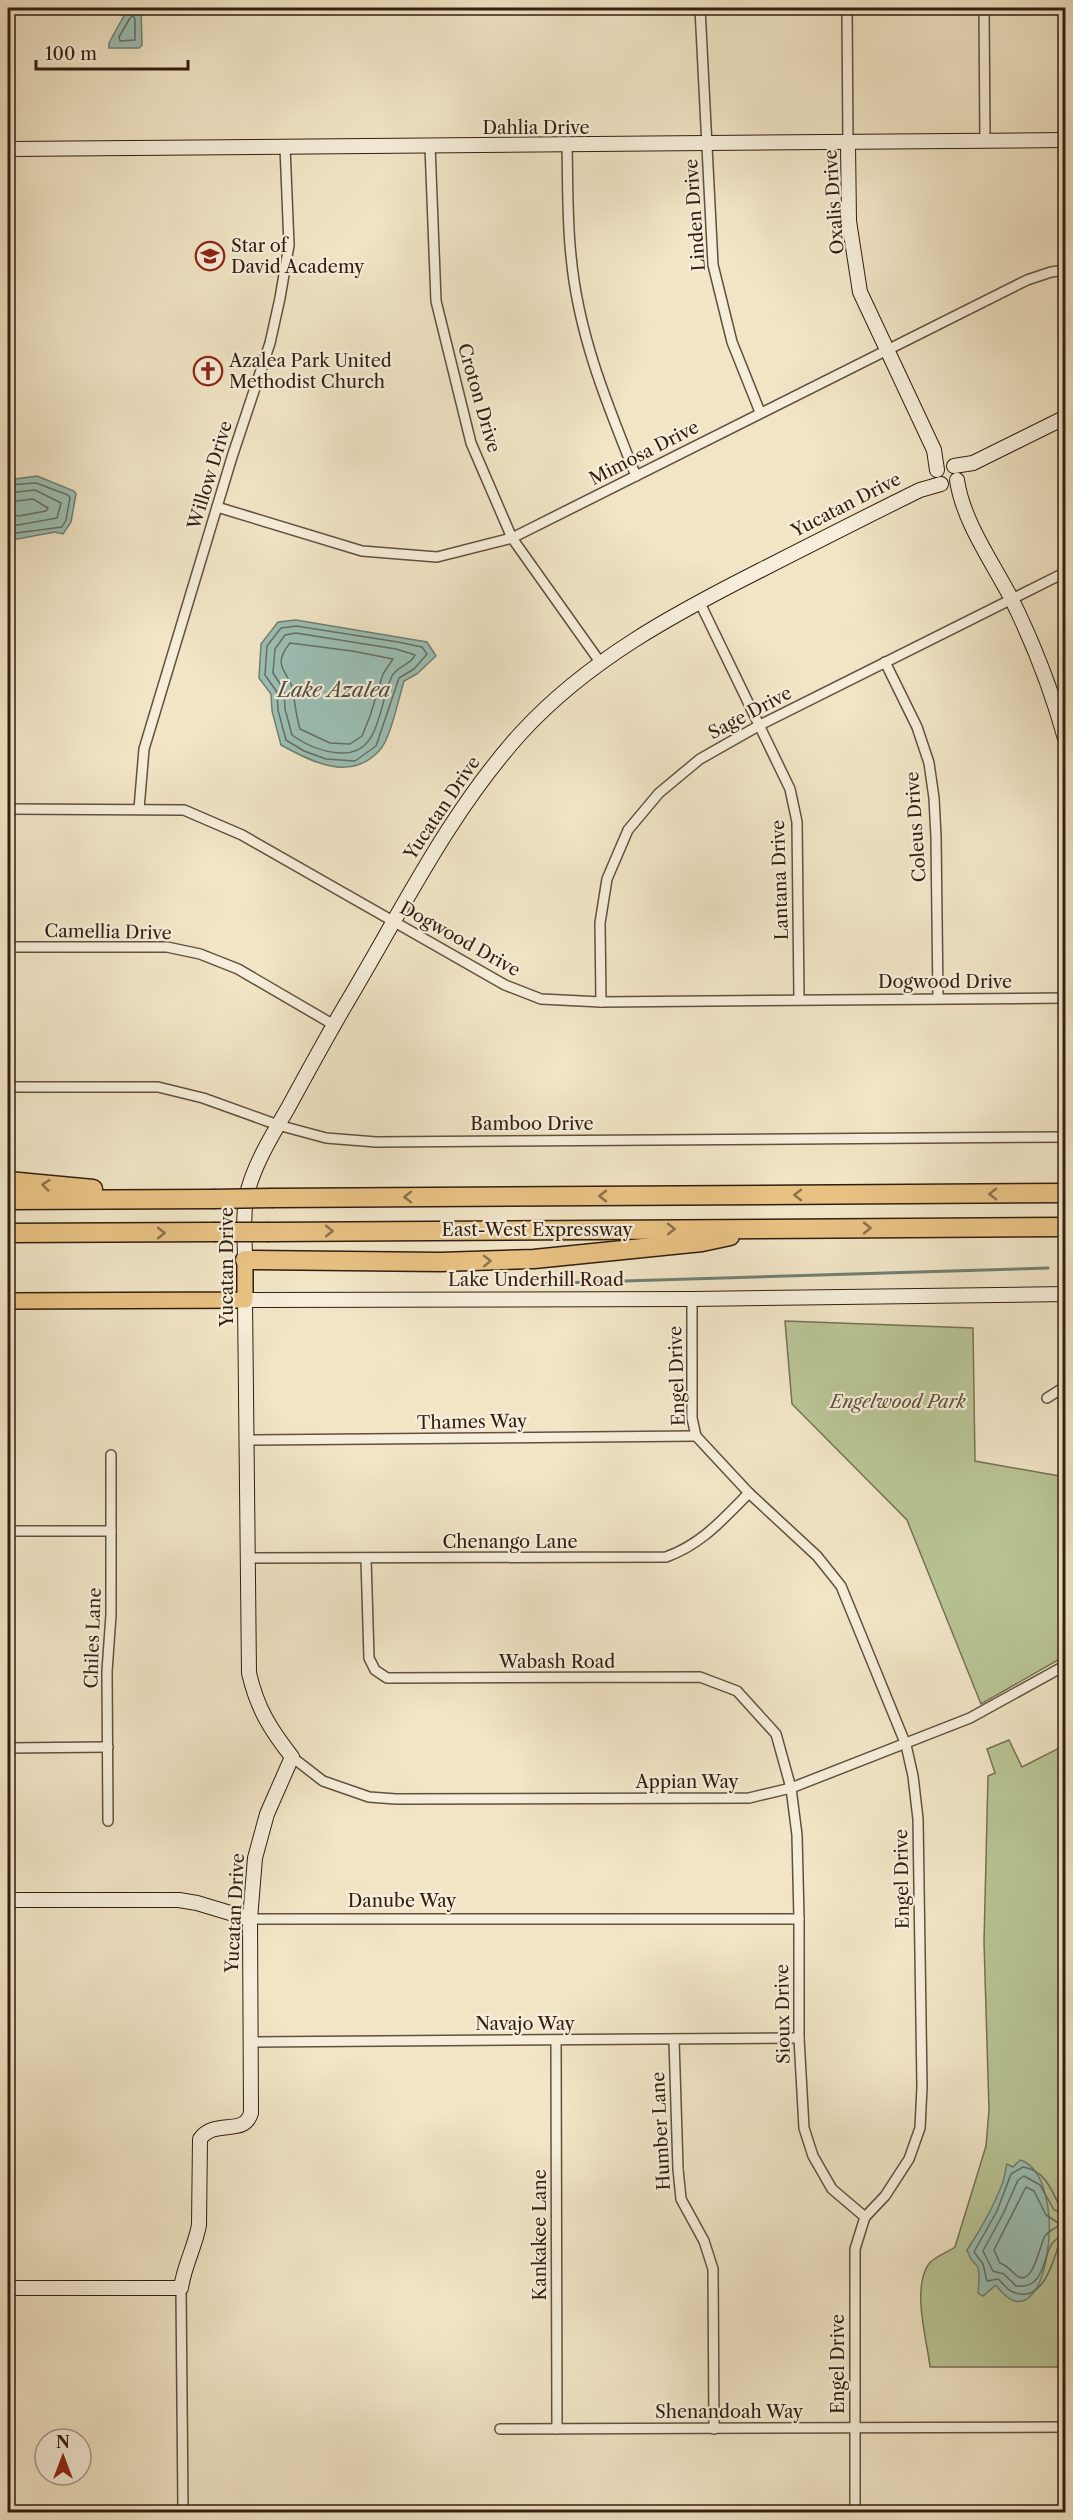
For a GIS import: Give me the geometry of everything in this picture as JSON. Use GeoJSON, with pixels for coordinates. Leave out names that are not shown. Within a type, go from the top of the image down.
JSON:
{"type":"FeatureCollection","features":[{"type":"Feature","properties":{"kind":"highway"},"geometry":{"type":"LineString","coordinates":[[8,1181],[187,1199]]}},
{"type":"Feature","properties":{"kind":"highway","name":"East-West Expressway"},"geometry":{"type":"LineString","coordinates":[[8,1200],[1059,1193]]}},
{"type":"Feature","properties":{"kind":"highway","name":"East-West Expressway"},"geometry":{"type":"LineString","coordinates":[[8,1233],[1059,1227]]}},
{"type":"Feature","properties":{"kind":"highway"},"geometry":{"type":"LineString","coordinates":[[245,1260],[440,1262],[534,1259],[702,1242],[767,1228]]}},
{"type":"Feature","properties":{"kind":"main road","name":"Yucatan Drive"},"geometry":{"type":"LineString","coordinates":[[245,1260],[245,1300]]}},
{"type":"Feature","properties":{"kind":"main road","name":"Lake Underhill Road"},"geometry":{"type":"LineString","coordinates":[[8,1301],[245,1300]]}},
{"type":"Feature","properties":{"kind":"street"},"geometry":{"type":"LineString","coordinates":[[8,8],[23,8]]}},
{"type":"Feature","properties":{"kind":"street","name":"Linden Drive"},"geometry":{"type":"LineString","coordinates":[[700,8],[713,266],[732,342],[760,412]]}},
{"type":"Feature","properties":{"kind":"street","name":"Oxalis Drive"},"geometry":{"type":"LineString","coordinates":[[847,8],[849,222],[860,292],[934,450],[1011,599],[1051,687],[1065,742]]}},
{"type":"Feature","properties":{"kind":"street"},"geometry":{"type":"LineString","coordinates":[[984,8],[985,142]]}},
{"type":"Feature","properties":{"kind":"street","name":"Dahlia Drive"},"geometry":{"type":"LineString","coordinates":[[8,149],[567,146],[706,143],[848,144],[1065,140]]}},
{"type":"Feature","properties":{"kind":"street","name":"Croton Drive"},"geometry":{"type":"LineString","coordinates":[[430,146],[436,301],[471,443],[512,538],[600,662]]}},
{"type":"Feature","properties":{"kind":"street"},"geometry":{"type":"LineString","coordinates":[[567,146],[571,257],[579,309],[598,384],[636,476]]}},
{"type":"Feature","properties":{"kind":"street","name":"Willow Drive"},"geometry":{"type":"LineString","coordinates":[[139,809],[144,749],[217,507],[270,343],[280,298],[289,245],[285,147]]}},
{"type":"Feature","properties":{"kind":"street","name":"Mimosa Drive"},"geometry":{"type":"LineString","coordinates":[[217,507],[362,550],[436,557],[512,538],[1028,280],[1065,270]]}},
{"type":"Feature","properties":{"kind":"street","name":"Yucatan Drive"},"geometry":{"type":"LineString","coordinates":[[245,1260],[245,1215],[248,1192],[256,1166],[450,824],[484,778],[522,733],[562,693],[600,662],[699,601],[1065,417]]}},
{"type":"Feature","properties":{"kind":"street","name":"Sage Drive"},"geometry":{"type":"LineString","coordinates":[[601,1002],[600,923],[607,879],[627,830],[659,793],[700,759],[760,725],[1065,572]]}},
{"type":"Feature","properties":{"kind":"street","name":"Lantana Drive"},"geometry":{"type":"LineString","coordinates":[[699,601],[790,789],[797,822],[799,999]]}},
{"type":"Feature","properties":{"kind":"street","name":"Coleus Drive"},"geometry":{"type":"LineString","coordinates":[[885,662],[917,727],[929,763],[936,837],[938,998]]}},
{"type":"Feature","properties":{"kind":"street","name":"Dogwood Drive"},"geometry":{"type":"LineString","coordinates":[[8,809],[184,810],[242,835],[505,985],[541,999],[601,1002],[1065,998]]}},
{"type":"Feature","properties":{"kind":"street","name":"Camellia Drive"},"geometry":{"type":"LineString","coordinates":[[8,947],[167,947],[200,954],[238,969],[334,1025]]}},
{"type":"Feature","properties":{"kind":"street","name":"Bamboo Drive"},"geometry":{"type":"LineString","coordinates":[[8,1088],[158,1087],[203,1098],[278,1125],[326,1138],[376,1142],[1065,1137]]}},
{"type":"Feature","properties":{"kind":"street","name":"Lake Underhill Road"},"geometry":{"type":"LineString","coordinates":[[245,1300],[692,1299],[1065,1294]]}},
{"type":"Feature","properties":{"kind":"street","name":"Engel Drive"},"geometry":{"type":"LineString","coordinates":[[692,1299],[692,1418],[696,1436],[749,1493],[817,1556],[841,1586],[906,1745],[913,1776],[918,1820],[922,2087],[920,2128],[909,2159],[885,2196],[865,2217],[855,2249],[855,2512]]}},
{"type":"Feature","properties":{"kind":"street","name":"Yucatan Drive"},"geometry":{"type":"LineString","coordinates":[[181,2288],[183,2272],[197,2238],[199,2225],[200,2139],[209,2129],[238,2126],[249,2119],[250,1919],[255,1858],[260,1834],[292,1757],[267,1724],[255,1697],[249,1673],[245,1300]]}},
{"type":"Feature","properties":{"kind":"street"},"geometry":{"type":"LineString","coordinates":[[1047,1398],[1065,1386]]}},
{"type":"Feature","properties":{"kind":"street","name":"Thames Way"},"geometry":{"type":"LineString","coordinates":[[248,1440],[696,1436]]}},
{"type":"Feature","properties":{"kind":"street","name":"Chiles Lane"},"geometry":{"type":"LineString","coordinates":[[108,1821],[107,1671],[111,1615],[111,1455]]}},
{"type":"Feature","properties":{"kind":"street","name":"Chenango Lane"},"geometry":{"type":"LineString","coordinates":[[248,1558],[666,1557],[687,1550],[702,1539],[749,1493]]}},
{"type":"Feature","properties":{"kind":"street"},"geometry":{"type":"LineString","coordinates":[[8,1531],[111,1531]]}},
{"type":"Feature","properties":{"kind":"street","name":"Wabash Road"},"geometry":{"type":"LineString","coordinates":[[366,1559],[369,1658],[375,1670],[387,1678],[700,1677],[737,1691],[776,1734],[791,1788]]}},
{"type":"Feature","properties":{"kind":"street","name":"Appian Way"},"geometry":{"type":"LineString","coordinates":[[292,1757],[323,1781],[369,1797],[396,1799],[749,1798],[791,1788],[970,1719],[1065,1665]]}},
{"type":"Feature","properties":{"kind":"street"},"geometry":{"type":"LineString","coordinates":[[8,1748],[108,1747]]}},
{"type":"Feature","properties":{"kind":"street","name":"Sioux Drive"},"geometry":{"type":"LineString","coordinates":[[791,1788],[797,1835],[800,1919],[799,2038],[804,2128],[813,2156],[832,2189],[865,2217]]}},
{"type":"Feature","properties":{"kind":"street","name":"Danube Way"},"geometry":{"type":"LineString","coordinates":[[8,1900],[179,1900],[250,1919],[800,1919]]}},
{"type":"Feature","properties":{"kind":"street","name":"Navajo Way"},"geometry":{"type":"LineString","coordinates":[[251,2042],[799,2038]]}},
{"type":"Feature","properties":{"kind":"street","name":"Kankakee Lane"},"geometry":{"type":"LineString","coordinates":[[556,2040],[557,2429]]}},
{"type":"Feature","properties":{"kind":"street","name":"Humber Lane"},"geometry":{"type":"LineString","coordinates":[[674,2040],[681,2199],[704,2241],[713,2269],[714,2429]]}},
{"type":"Feature","properties":{"kind":"street"},"geometry":{"type":"LineString","coordinates":[[8,2288],[181,2288],[183,2512]]}},
{"type":"Feature","properties":{"kind":"street","name":"Shenandoah Way"},"geometry":{"type":"LineString","coordinates":[[500,2429],[1065,2427]]}},
{"type":"Feature","properties":{"kind":"green space","name":"Engelwood Park"},"geometry":{"type":"Polygon","coordinates":[[[785,1321],[973,1328],[975,1461],[1065,1477],[1065,1656],[981,1704],[907,1520],[792,1404],[785,1321]]]}},
{"type":"Feature","properties":{"kind":"green space"},"geometry":{"type":"Polygon","coordinates":[[[1009,1740],[1022,1767],[1061,1747],[1066,1750],[1065,2367],[930,2367],[921,2301],[923,2276],[930,2262],[955,2247],[986,2146],[989,2110],[984,1942],[988,1776],[995,1773],[987,1749],[1009,1740]]]}},
{"type":"Feature","properties":{"kind":"water"},"geometry":{"type":"Polygon","coordinates":[[[125,8],[141,8],[142,45],[139,48],[109,48],[109,43],[126,12],[125,8]]]}},
{"type":"Feature","properties":{"kind":"water"},"geometry":{"type":"Polygon","coordinates":[[[37,476],[74,491],[76,494],[71,522],[63,534],[55,532],[12,540],[8,533],[8,480],[37,476]]]}},
{"type":"Feature","properties":{"kind":"water","name":"Lake Azalea"},"geometry":{"type":"Polygon","coordinates":[[[296,620],[427,642],[436,656],[417,674],[404,681],[394,718],[383,746],[368,760],[356,766],[343,767],[318,763],[281,745],[272,711],[271,694],[259,678],[261,644],[278,622],[296,620]]]}},
{"type":"Feature","properties":{"kind":"water"},"geometry":{"type":"Polygon","coordinates":[[[1020,2160],[1036,2173],[1046,2196],[1049,2225],[1047,2255],[1040,2281],[1029,2298],[1014,2301],[996,2285],[983,2296],[978,2293],[978,2267],[967,2250],[996,2200],[1007,2164],[1013,2167],[1020,2160]]]}},
{"type":"Feature","properties":{"kind":"waterway"},"geometry":{"type":"LineString","coordinates":[[525,1284],[1048,1268]]}},
{"type":"Feature","properties":{"kind":"place","name":"Star of David Academy"},"geometry":{"type":"Point","coordinates":[210,256]}},
{"type":"Feature","properties":{"kind":"place","name":"Azalea Park United Methodist Church"},"geometry":{"type":"Point","coordinates":[208,371]}}]}
